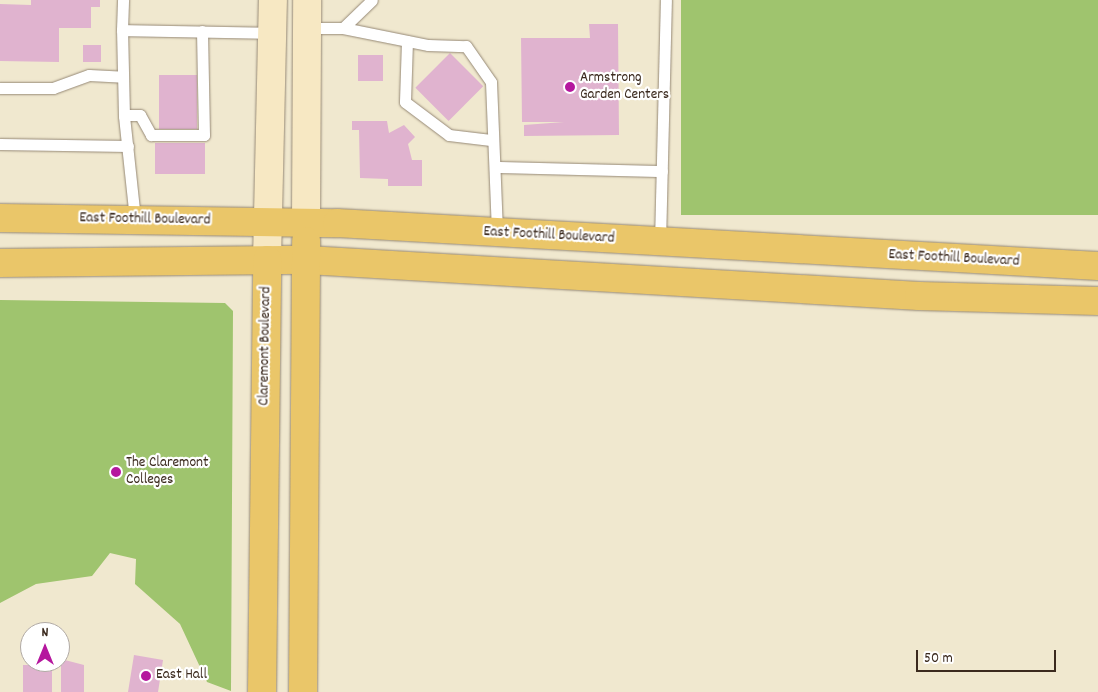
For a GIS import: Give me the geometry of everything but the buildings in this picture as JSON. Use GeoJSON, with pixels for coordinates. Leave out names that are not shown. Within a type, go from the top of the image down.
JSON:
{"type":"FeatureCollection","features":[{"type":"Feature","properties":{"kind":"main road","name":"Claremont Boulevard"},"geometry":{"type":"LineString","coordinates":[[262,692],[267,260],[273,0]]}},
{"type":"Feature","properties":{"kind":"main road"},"geometry":{"type":"LineString","coordinates":[[303,692],[307,260],[307,0]]}},
{"type":"Feature","properties":{"kind":"main road","name":"East Foothill Boulevard"},"geometry":{"type":"LineString","coordinates":[[0,218],[306,222],[1098,266]]}},
{"type":"Feature","properties":{"kind":"main road"},"geometry":{"type":"LineString","coordinates":[[0,263],[307,260],[919,296],[1098,301]]}},
{"type":"Feature","properties":{"kind":"lane"},"geometry":{"type":"LineString","coordinates":[[123,0],[124,115],[135,219]]}},
{"type":"Feature","properties":{"kind":"lane"},"geometry":{"type":"LineString","coordinates":[[343,28],[372,0]]}},
{"type":"Feature","properties":{"kind":"lane"},"geometry":{"type":"LineString","coordinates":[[660,242],[666,0]]}},
{"type":"Feature","properties":{"kind":"lane"},"geometry":{"type":"LineString","coordinates":[[307,28],[343,28],[406,41],[466,46],[490,82],[491,140],[495,167],[497,233]]}},
{"type":"Feature","properties":{"kind":"lane"},"geometry":{"type":"LineString","coordinates":[[122,30],[273,33]]}},
{"type":"Feature","properties":{"kind":"lane"},"geometry":{"type":"LineString","coordinates":[[124,115],[140,115],[151,135],[204,135],[202,31]]}},
{"type":"Feature","properties":{"kind":"lane"},"geometry":{"type":"LineString","coordinates":[[406,41],[405,102],[449,135],[491,140]]}},
{"type":"Feature","properties":{"kind":"lane"},"geometry":{"type":"LineString","coordinates":[[0,88],[53,88],[90,75],[123,77]]}},
{"type":"Feature","properties":{"kind":"lane"},"geometry":{"type":"LineString","coordinates":[[0,144],[128,146]]}},
{"type":"Feature","properties":{"kind":"lane"},"geometry":{"type":"LineString","coordinates":[[495,167],[662,171]]}},
{"type":"Feature","properties":{"kind":"green space"},"geometry":{"type":"Polygon","coordinates":[[[681,0],[1098,0],[1098,215],[681,215],[681,0]]]}},
{"type":"Feature","properties":{"kind":"green space","name":"The Claremont Colleges"},"geometry":{"type":"Polygon","coordinates":[[[0,300],[225,303],[233,311],[231,691],[207,682],[180,624],[135,584],[136,559],[110,553],[92,576],[36,584],[0,603],[0,300]]]}},
{"type":"Feature","properties":{"kind":"place","name":"Armstrong Garden Centers"},"geometry":{"type":"Point","coordinates":[570,87]}},
{"type":"Feature","properties":{"kind":"place","name":"The Claremont Colleges"},"geometry":{"type":"Point","coordinates":[116,472]}},
{"type":"Feature","properties":{"kind":"place","name":"East Hall"},"geometry":{"type":"Point","coordinates":[146,676]}}]}
